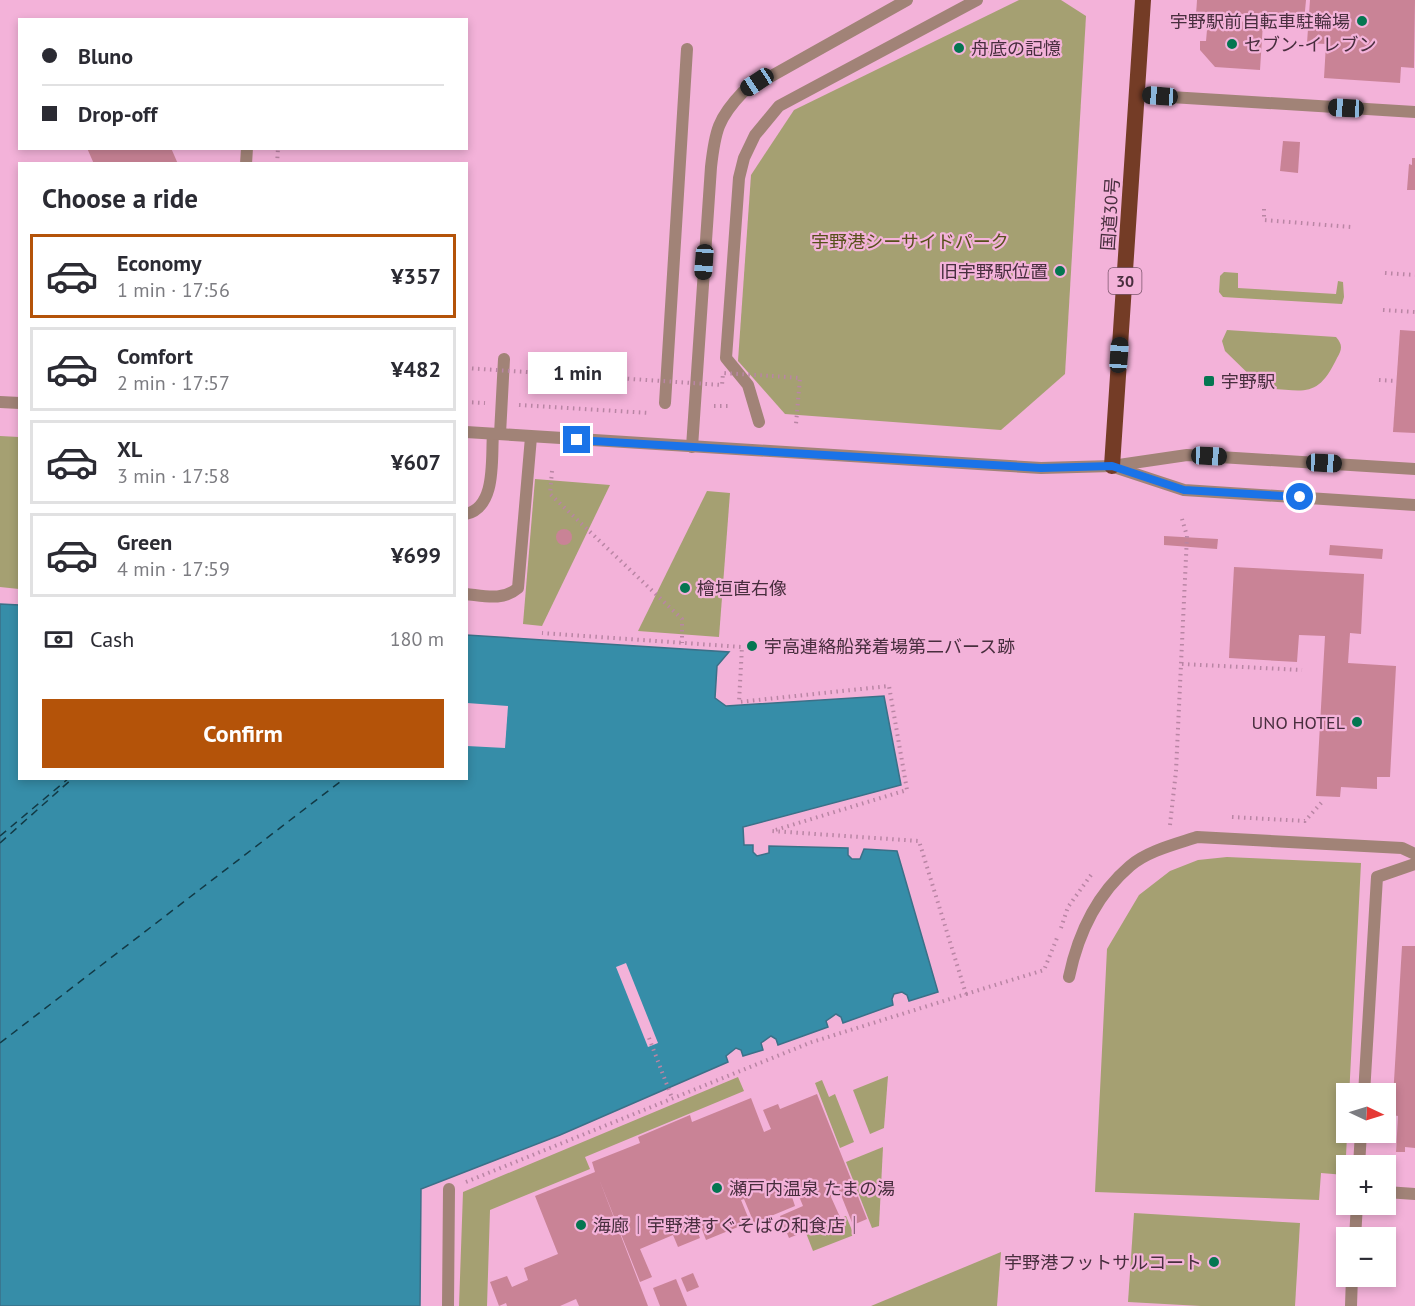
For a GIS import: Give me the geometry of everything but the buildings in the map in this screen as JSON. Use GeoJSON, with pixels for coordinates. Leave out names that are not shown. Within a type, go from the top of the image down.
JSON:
{"type":"FeatureCollection","features":[{"type":"Feature","properties":{"kind":"highway","name":"国道30号"},"geometry":{"type":"LineString","coordinates":[[1112,466],[1143,0]]}},
{"type":"Feature","properties":{"kind":"street"},"geometry":{"type":"LineString","coordinates":[[692,447],[711,166],[716,128],[726,110],[743,92],[907,0]]}},
{"type":"Feature","properties":{"kind":"street"},"geometry":{"type":"LineString","coordinates":[[759,422],[748,385],[726,358],[739,178],[744,158],[755,135],[779,106],[977,0]]}},
{"type":"Feature","properties":{"kind":"street"},"geometry":{"type":"LineString","coordinates":[[665,403],[687,49]]}},
{"type":"Feature","properties":{"kind":"street"},"geometry":{"type":"LineString","coordinates":[[1138,95],[1415,112]]}},
{"type":"Feature","properties":{"kind":"street"},"geometry":{"type":"LineString","coordinates":[[468,513],[479,508],[486,499],[489,488],[502,404],[504,359]]}},
{"type":"Feature","properties":{"kind":"street"},"geometry":{"type":"LineString","coordinates":[[0,402],[18,403]]}},
{"type":"Feature","properties":{"kind":"street"},"geometry":{"type":"LineString","coordinates":[[468,432],[1041,468],[1112,466],[1186,455],[1415,469]]}},
{"type":"Feature","properties":{"kind":"street"},"geometry":{"type":"LineString","coordinates":[[468,594],[502,597],[518,588],[531,437]]}},
{"type":"Feature","properties":{"kind":"street"},"geometry":{"type":"LineString","coordinates":[[1112,466],[1184,490],[1415,505]]}},
{"type":"Feature","properties":{"kind":"street"},"geometry":{"type":"LineString","coordinates":[[1069,977],[1076,945],[1098,900],[1131,865],[1168,847],[1197,837],[1402,848],[1415,854]]}},
{"type":"Feature","properties":{"kind":"street"},"geometry":{"type":"LineString","coordinates":[[1365,1083],[1377,878],[1415,864]]}},
{"type":"Feature","properties":{"kind":"street"},"geometry":{"type":"LineString","coordinates":[[448,1306],[449,1189]]}},
{"type":"Feature","properties":{"kind":"street"},"geometry":{"type":"LineString","coordinates":[[1396,1193],[1415,1194]]}},
{"type":"Feature","properties":{"kind":"street"},"geometry":{"type":"LineString","coordinates":[[1350,1306],[1351,1287]]}},
{"type":"Feature","properties":{"kind":"path"},"geometry":{"type":"LineString","coordinates":[[1264,209],[1264,220],[1351,227]]}},
{"type":"Feature","properties":{"kind":"path"},"geometry":{"type":"LineString","coordinates":[[1385,273],[1415,275]]}},
{"type":"Feature","properties":{"kind":"path"},"geometry":{"type":"LineString","coordinates":[[1383,310],[1415,312]]}},
{"type":"Feature","properties":{"kind":"path"},"geometry":{"type":"LineString","coordinates":[[468,368],[722,385],[723,373],[800,378],[796,424]]}},
{"type":"Feature","properties":{"kind":"path"},"geometry":{"type":"LineString","coordinates":[[1379,380],[1397,381]]}},
{"type":"Feature","properties":{"kind":"path"},"geometry":{"type":"LineString","coordinates":[[468,402],[650,413],[665,403]]}},
{"type":"Feature","properties":{"kind":"path"},"geometry":{"type":"LineString","coordinates":[[552,471],[550,495],[682,619],[682,643]]}},
{"type":"Feature","properties":{"kind":"path"},"geometry":{"type":"LineString","coordinates":[[1168,847],[1176,771],[1182,664],[1187,536],[1182,519]]}},
{"type":"Feature","properties":{"kind":"path"},"geometry":{"type":"LineString","coordinates":[[449,1189],[671,1096],[812,1042],[966,994],[920,841],[772,831],[907,790],[889,686],[739,702],[742,647],[542,633]]}},
{"type":"Feature","properties":{"kind":"path"},"geometry":{"type":"LineString","coordinates":[[1182,664],[1302,670]]}},
{"type":"Feature","properties":{"kind":"path"},"geometry":{"type":"LineString","coordinates":[[649,1038],[671,1096]]}},
{"type":"Feature","properties":{"kind":"green space","name":"宇野港シーサイドパーク"},"geometry":{"type":"Polygon","coordinates":[[[1019,0],[1061,0],[1086,16],[1065,374],[1001,430],[785,414],[738,361],[751,175],[794,110],[1019,0]]]}},
{"type":"Feature","properties":{"kind":"green space"},"geometry":{"type":"Polygon","coordinates":[[[1224,272],[1238,273],[1238,288],[1336,294],[1338,281],[1343,282],[1344,297],[1342,304],[1223,297],[1219,292],[1220,276],[1224,272]]]}},
{"type":"Feature","properties":{"kind":"green space"},"geometry":{"type":"Polygon","coordinates":[[[1227,330],[1336,337],[1340,342],[1341,350],[1323,381],[1308,390],[1263,388],[1225,351],[1222,341],[1227,330]]]}},
{"type":"Feature","properties":{"kind":"green space"},"geometry":{"type":"Polygon","coordinates":[[[0,436],[18,437],[18,589],[0,587],[0,436]]]}},
{"type":"Feature","properties":{"kind":"green space"},"geometry":{"type":"Polygon","coordinates":[[[535,479],[610,485],[542,626],[523,624],[535,479]]]}},
{"type":"Feature","properties":{"kind":"green space"},"geometry":{"type":"Polygon","coordinates":[[[707,491],[730,493],[719,637],[638,631],[707,491]]]}},
{"type":"Feature","properties":{"kind":"green space"},"geometry":{"type":"Polygon","coordinates":[[[1227,857],[1361,863],[1350,1083],[1336,1083],[1336,1143],[1347,1143],[1346,1155],[1336,1155],[1336,1174],[1321,1173],[1319,1200],[1095,1192],[1107,949],[1139,895],[1170,871],[1198,860],[1227,857]]]}},
{"type":"Feature","properties":{"kind":"green space"},"geometry":{"type":"Polygon","coordinates":[[[888,1076],[884,1128],[870,1134],[853,1090],[888,1076]]]}},
{"type":"Feature","properties":{"kind":"green space"},"geometry":{"type":"Polygon","coordinates":[[[738,1077],[744,1091],[585,1157],[590,1169],[490,1210],[487,1306],[459,1306],[463,1192],[738,1077]]]}},
{"type":"Feature","properties":{"kind":"green space"},"geometry":{"type":"Polygon","coordinates":[[[822,1080],[829,1097],[835,1094],[854,1142],[840,1148],[815,1083],[822,1080]]]}},
{"type":"Feature","properties":{"kind":"green space"},"geometry":{"type":"Polygon","coordinates":[[[883,1147],[879,1226],[872,1228],[846,1162],[883,1147]]]}},
{"type":"Feature","properties":{"kind":"green space","name":"宇野港フットサルコート"},"geometry":{"type":"Polygon","coordinates":[[[1134,1213],[1300,1223],[1295,1306],[1201,1306],[1128,1302],[1134,1213]]]}},
{"type":"Feature","properties":{"kind":"green space"},"geometry":{"type":"Polygon","coordinates":[[[846,1216],[854,1235],[813,1251],[806,1233],[846,1216]]]}},
{"type":"Feature","properties":{"kind":"green space"},"geometry":{"type":"Polygon","coordinates":[[[1001,1252],[997,1306],[871,1306],[1001,1252]]]}},
{"type":"Feature","properties":{"kind":"water"},"geometry":{"type":"Polygon","coordinates":[[[0,604],[18,605],[18,780],[468,780],[468,635],[729,652],[717,666],[715,698],[726,706],[884,696],[901,785],[743,827],[744,845],[753,845],[753,852],[757,856],[769,853],[769,846],[848,848],[848,855],[852,859],[860,859],[864,849],[897,851],[938,992],[909,1001],[907,995],[902,992],[894,994],[893,1005],[843,1023],[841,1017],[836,1014],[826,1021],[828,1027],[778,1045],[776,1039],[771,1036],[761,1043],[763,1050],[743,1056],[741,1050],[736,1048],[726,1056],[728,1062],[560,1135],[421,1189],[420,1306],[0,1306],[0,604]]]}},
{"type":"Feature","properties":{"kind":"pier"},"geometry":{"type":"Polygon","coordinates":[[[468,703],[508,706],[505,748],[468,746],[468,703]]]}},
{"type":"Feature","properties":{"kind":"pier"},"geometry":{"type":"Polygon","coordinates":[[[626,963],[658,1043],[648,1047],[616,967],[626,963]]]}},
{"type":"Feature","properties":{"kind":"ferry route"},"geometry":{"type":"LineString","coordinates":[[0,836],[67,780]]}},
{"type":"Feature","properties":{"kind":"ferry route"},"geometry":{"type":"LineString","coordinates":[[0,843],[71,780]]}},
{"type":"Feature","properties":{"kind":"ferry route"},"geometry":{"type":"LineString","coordinates":[[0,1043],[342,780]]}},
{"type":"Feature","properties":{"kind":"place","name":"宇野駅前自転車駐輪場"},"geometry":{"type":"Point","coordinates":[1362,21]}},
{"type":"Feature","properties":{"kind":"place","name":"セブン-イレブン"},"geometry":{"type":"Point","coordinates":[1232,44]}},
{"type":"Feature","properties":{"kind":"place","name":"舟底の記憶"},"geometry":{"type":"Point","coordinates":[959,48]}},
{"type":"Feature","properties":{"kind":"place","name":"旧宇野駅位置"},"geometry":{"type":"Point","coordinates":[1060,271]}},
{"type":"Feature","properties":{"kind":"place","name":"宇野駅"},"geometry":{"type":"Point","coordinates":[1209,381]}},
{"type":"Feature","properties":{"kind":"place","name":"檜垣直右像"},"geometry":{"type":"Point","coordinates":[685,588]}},
{"type":"Feature","properties":{"kind":"place","name":"宇高連絡船発着場第二バース跡"},"geometry":{"type":"Point","coordinates":[752,646]}},
{"type":"Feature","properties":{"kind":"place","name":"UNO HOTEL"},"geometry":{"type":"Point","coordinates":[1357,722]}},
{"type":"Feature","properties":{"kind":"place","name":"瀬戸内温泉 たまの湯"},"geometry":{"type":"Point","coordinates":[717,1188]}},
{"type":"Feature","properties":{"kind":"place","name":"海廊│宇野港すぐそばの和食店│"},"geometry":{"type":"Point","coordinates":[581,1225]}},
{"type":"Feature","properties":{"kind":"place","name":"宇野港フットサルコート"},"geometry":{"type":"Point","coordinates":[1214,1262]}},
{"type":"Feature","properties":{"kind":"route"},"geometry":{"type":"LineString","coordinates":[[577,440],[1041,468],[1112,466],[1184,490],[1300,497]]}}]}
